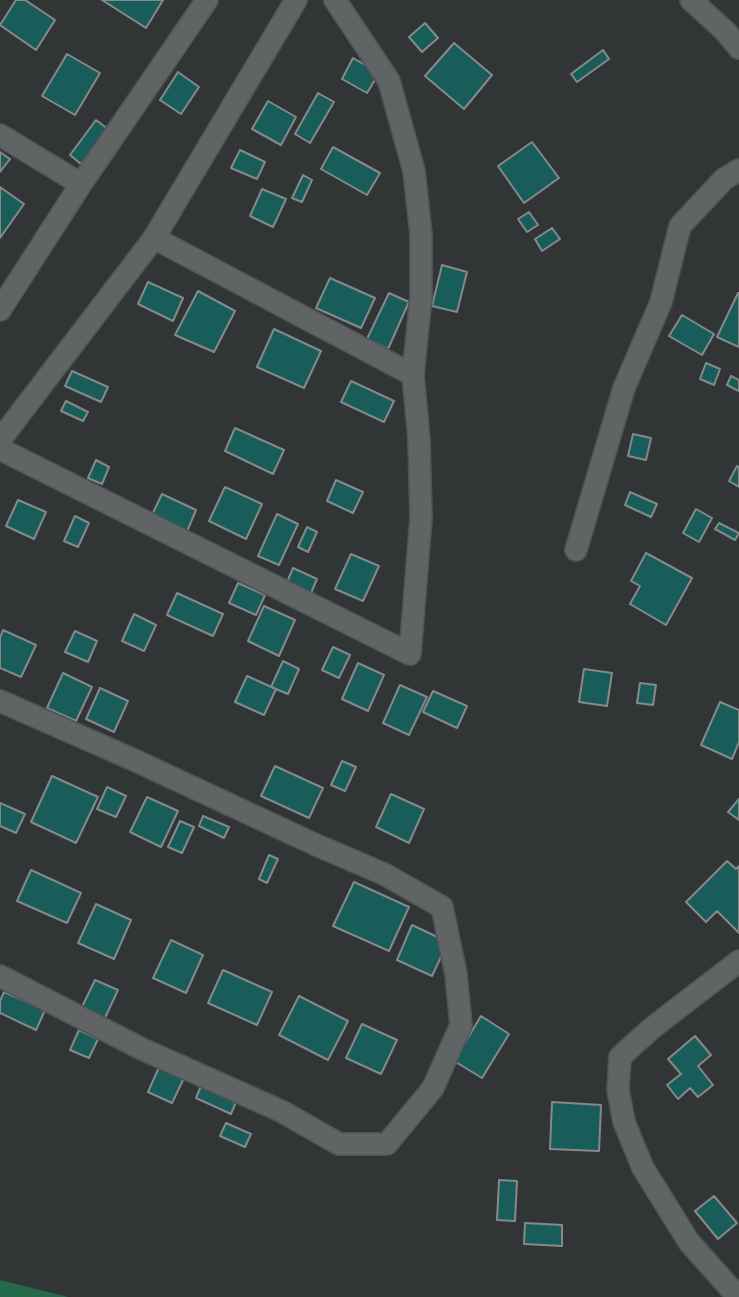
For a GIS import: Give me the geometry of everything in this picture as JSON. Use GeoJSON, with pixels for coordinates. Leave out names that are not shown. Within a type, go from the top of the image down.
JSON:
{"type":"FeatureCollection","features":[{"type":"Feature","properties":{"kind":"street"},"geometry":{"type":"LineString","coordinates":[[0,310],[80,184],[207,0]]}},
{"type":"Feature","properties":{"kind":"street"},"geometry":{"type":"LineString","coordinates":[[0,440],[154,238],[296,0]]}},
{"type":"Feature","properties":{"kind":"street"},"geometry":{"type":"LineString","coordinates":[[0,449],[410,654],[421,518],[419,439],[413,375],[421,296],[421,234],[414,171],[389,81],[335,0]]}},
{"type":"Feature","properties":{"kind":"street"},"geometry":{"type":"LineString","coordinates":[[691,0],[725,31],[739,48]]}},
{"type":"Feature","properties":{"kind":"street"},"geometry":{"type":"LineString","coordinates":[[0,135],[80,184]]}},
{"type":"Feature","properties":{"kind":"street"},"geometry":{"type":"LineString","coordinates":[[576,550],[624,388],[661,302],[680,226],[724,179],[739,170]]}},
{"type":"Feature","properties":{"kind":"street"},"geometry":{"type":"LineString","coordinates":[[154,238],[413,375]]}},
{"type":"Feature","properties":{"kind":"street"},"geometry":{"type":"LineString","coordinates":[[0,701],[384,874],[442,907],[456,974],[461,1025],[433,1088],[387,1144],[339,1144],[281,1111],[142,1049],[0,976]]}},
{"type":"Feature","properties":{"kind":"street"},"geometry":{"type":"LineString","coordinates":[[738,1297],[689,1242],[643,1168],[624,1122],[618,1090],[620,1057],[652,1028],[739,961]]}},
{"type":"Feature","properties":{"kind":"green space"},"geometry":{"type":"Polygon","coordinates":[[[0,1280],[68,1297],[0,1297],[0,1280]]]}},
{"type":"Feature","properties":{"kind":"building"},"geometry":{"type":"Polygon","coordinates":[[[16,0],[25,0],[55,20],[36,50],[0,25],[16,0]]]}},
{"type":"Feature","properties":{"kind":"building"},"geometry":{"type":"Polygon","coordinates":[[[102,0],[163,0],[146,28],[102,0]]]}},
{"type":"Feature","properties":{"kind":"building"},"geometry":{"type":"Polygon","coordinates":[[[425,23],[438,38],[422,52],[409,37],[425,23]]]}},
{"type":"Feature","properties":{"kind":"building"},"geometry":{"type":"Polygon","coordinates":[[[454,43],[492,75],[464,109],[425,76],[454,43]]]}},
{"type":"Feature","properties":{"kind":"building"},"geometry":{"type":"Polygon","coordinates":[[[603,50],[609,59],[577,82],[571,74],[603,50]]]}},
{"type":"Feature","properties":{"kind":"building"},"geometry":{"type":"Polygon","coordinates":[[[67,54],[100,73],[75,115],[42,96],[67,54]]]}},
{"type":"Feature","properties":{"kind":"building"},"geometry":{"type":"Polygon","coordinates":[[[353,58],[379,73],[367,93],[342,79],[353,58]]]}},
{"type":"Feature","properties":{"kind":"building"},"geometry":{"type":"Polygon","coordinates":[[[178,72],[199,87],[181,114],[160,100],[178,72]]]}},
{"type":"Feature","properties":{"kind":"building"},"geometry":{"type":"Polygon","coordinates":[[[318,93],[334,102],[310,143],[295,134],[318,93]]]}},
{"type":"Feature","properties":{"kind":"building"},"geometry":{"type":"Polygon","coordinates":[[[268,101],[296,117],[281,145],[252,129],[268,101]]]}},
{"type":"Feature","properties":{"kind":"building"},"geometry":{"type":"Polygon","coordinates":[[[96,120],[108,129],[81,164],[70,155],[96,120]]]}},
{"type":"Feature","properties":{"kind":"building"},"geometry":{"type":"Polygon","coordinates":[[[532,142],[559,178],[524,203],[498,166],[532,142]]]}},
{"type":"Feature","properties":{"kind":"building"},"geometry":{"type":"Polygon","coordinates":[[[333,147],[380,173],[367,195],[321,169],[333,147]]]}},
{"type":"Feature","properties":{"kind":"building"},"geometry":{"type":"Polygon","coordinates":[[[240,150],[265,162],[257,179],[231,168],[240,150]]]}},
{"type":"Feature","properties":{"kind":"building"},"geometry":{"type":"Polygon","coordinates":[[[0,152],[10,159],[0,172],[0,152]]]}},
{"type":"Feature","properties":{"kind":"building"},"geometry":{"type":"Polygon","coordinates":[[[303,175],[312,180],[302,202],[292,198],[303,175]]]}},
{"type":"Feature","properties":{"kind":"building"},"geometry":{"type":"Polygon","coordinates":[[[0,187],[24,204],[0,238],[0,187]]]}},
{"type":"Feature","properties":{"kind":"building"},"geometry":{"type":"Polygon","coordinates":[[[262,189],[286,199],[273,227],[250,216],[262,189]]]}},
{"type":"Feature","properties":{"kind":"building"},"geometry":{"type":"Polygon","coordinates":[[[529,212],[538,225],[527,232],[518,219],[529,212]]]}},
{"type":"Feature","properties":{"kind":"building"},"geometry":{"type":"Polygon","coordinates":[[[552,228],[560,239],[542,251],[535,239],[552,228]]]}},
{"type":"Feature","properties":{"kind":"building"},"geometry":{"type":"Polygon","coordinates":[[[442,265],[467,272],[457,312],[432,306],[442,265]]]}},
{"type":"Feature","properties":{"kind":"building"},"geometry":{"type":"Polygon","coordinates":[[[330,278],[375,298],[361,328],[316,308],[330,278]]]}},
{"type":"Feature","properties":{"kind":"building"},"geometry":{"type":"Polygon","coordinates":[[[148,282],[183,298],[173,321],[138,304],[148,282]]]}},
{"type":"Feature","properties":{"kind":"building"},"geometry":{"type":"Polygon","coordinates":[[[198,291],[235,311],[214,352],[175,335],[198,291]]]}},
{"type":"Feature","properties":{"kind":"building"},"geometry":{"type":"Polygon","coordinates":[[[389,293],[409,302],[388,349],[367,339],[389,293]]]}},
{"type":"Feature","properties":{"kind":"building"},"geometry":{"type":"Polygon","coordinates":[[[739,293],[739,347],[717,337],[739,293]]]}},
{"type":"Feature","properties":{"kind":"building"},"geometry":{"type":"Polygon","coordinates":[[[682,315],[714,334],[702,355],[669,336],[682,315]]]}},
{"type":"Feature","properties":{"kind":"building"},"geometry":{"type":"Polygon","coordinates":[[[274,329],[321,351],[304,388],[257,367],[274,329]]]}},
{"type":"Feature","properties":{"kind":"building"},"geometry":{"type":"Polygon","coordinates":[[[706,363],[720,369],[714,385],[700,379],[706,363]]]}},
{"type":"Feature","properties":{"kind":"building"},"geometry":{"type":"Polygon","coordinates":[[[72,371],[108,387],[101,402],[65,386],[72,371]]]}},
{"type":"Feature","properties":{"kind":"building"},"geometry":{"type":"Polygon","coordinates":[[[731,376],[739,380],[739,391],[727,385],[731,376]]]}},
{"type":"Feature","properties":{"kind":"building"},"geometry":{"type":"Polygon","coordinates":[[[351,381],[394,401],[384,422],[341,402],[351,381]]]}},
{"type":"Feature","properties":{"kind":"building"},"geometry":{"type":"Polygon","coordinates":[[[66,401],[88,412],[83,421],[61,411],[66,401]]]}},
{"type":"Feature","properties":{"kind":"building"},"geometry":{"type":"Polygon","coordinates":[[[235,428],[284,450],[273,474],[225,451],[235,428]]]}},
{"type":"Feature","properties":{"kind":"building"},"geometry":{"type":"Polygon","coordinates":[[[633,434],[651,438],[646,460],[628,456],[633,434]]]}},
{"type":"Feature","properties":{"kind":"building"},"geometry":{"type":"Polygon","coordinates":[[[96,460],[109,467],[102,484],[88,478],[96,460]]]}},
{"type":"Feature","properties":{"kind":"building"},"geometry":{"type":"Polygon","coordinates":[[[737,466],[739,467],[739,487],[729,481],[737,466]]]}},
{"type":"Feature","properties":{"kind":"building"},"geometry":{"type":"Polygon","coordinates":[[[336,480],[363,492],[353,513],[327,501],[336,480]]]}},
{"type":"Feature","properties":{"kind":"building"},"geometry":{"type":"Polygon","coordinates":[[[225,487],[262,504],[246,539],[209,521],[225,487]]]}},
{"type":"Feature","properties":{"kind":"building"},"geometry":{"type":"Polygon","coordinates":[[[630,492],[657,504],[651,517],[625,505],[630,492]]]}},
{"type":"Feature","properties":{"kind":"building"},"geometry":{"type":"Polygon","coordinates":[[[162,494],[196,510],[186,534],[151,517],[162,494]]]}},
{"type":"Feature","properties":{"kind":"building"},"geometry":{"type":"Polygon","coordinates":[[[18,500],[46,512],[34,539],[6,526],[18,500]]]}},
{"type":"Feature","properties":{"kind":"building"},"geometry":{"type":"Polygon","coordinates":[[[696,509],[712,518],[699,542],[683,533],[696,509]]]}},
{"type":"Feature","properties":{"kind":"building"},"geometry":{"type":"Polygon","coordinates":[[[277,514],[298,524],[279,565],[258,556],[277,514]]]}},
{"type":"Feature","properties":{"kind":"building"},"geometry":{"type":"Polygon","coordinates":[[[75,516],[89,523],[78,547],[64,541],[75,516]]]}},
{"type":"Feature","properties":{"kind":"building"},"geometry":{"type":"Polygon","coordinates":[[[719,523],[739,533],[735,540],[715,529],[719,523]]]}},
{"type":"Feature","properties":{"kind":"building"},"geometry":{"type":"Polygon","coordinates":[[[307,527],[317,532],[308,552],[298,547],[307,527]]]}},
{"type":"Feature","properties":{"kind":"building"},"geometry":{"type":"Polygon","coordinates":[[[646,553],[692,578],[666,625],[630,604],[640,586],[631,581],[646,553]]]}},
{"type":"Feature","properties":{"kind":"building"},"geometry":{"type":"Polygon","coordinates":[[[351,554],[379,566],[363,601],[335,589],[351,554]]]}},
{"type":"Feature","properties":{"kind":"building"},"geometry":{"type":"Polygon","coordinates":[[[293,568],[317,579],[311,593],[287,582],[293,568]]]}},
{"type":"Feature","properties":{"kind":"building"},"geometry":{"type":"Polygon","coordinates":[[[238,583],[265,595],[256,615],[229,603],[238,583]]]}},
{"type":"Feature","properties":{"kind":"building"},"geometry":{"type":"Polygon","coordinates":[[[177,593],[223,614],[213,636],[167,615],[177,593]]]}},
{"type":"Feature","properties":{"kind":"building"},"geometry":{"type":"Polygon","coordinates":[[[264,606],[295,620],[279,656],[248,641],[264,606]]]}},
{"type":"Feature","properties":{"kind":"building"},"geometry":{"type":"Polygon","coordinates":[[[134,614],[156,625],[144,651],[122,641],[134,614]]]}},
{"type":"Feature","properties":{"kind":"building"},"geometry":{"type":"Polygon","coordinates":[[[3,630],[36,645],[21,677],[0,668],[0,638],[3,630]]]}},
{"type":"Feature","properties":{"kind":"building"},"geometry":{"type":"Polygon","coordinates":[[[75,631],[97,641],[88,662],[65,652],[75,631]]]}},
{"type":"Feature","properties":{"kind":"building"},"geometry":{"type":"Polygon","coordinates":[[[333,647],[350,655],[339,678],[322,670],[333,647]]]}},
{"type":"Feature","properties":{"kind":"building"},"geometry":{"type":"Polygon","coordinates":[[[283,661],[299,669],[288,694],[271,687],[283,661]]]}},
{"type":"Feature","properties":{"kind":"building"},"geometry":{"type":"Polygon","coordinates":[[[358,663],[384,675],[368,711],[342,699],[358,663]]]}},
{"type":"Feature","properties":{"kind":"building"},"geometry":{"type":"Polygon","coordinates":[[[584,669],[612,673],[607,706],[579,702],[584,669]]]}},
{"type":"Feature","properties":{"kind":"building"},"geometry":{"type":"Polygon","coordinates":[[[63,673],[92,687],[76,721],[47,708],[63,673]]]}},
{"type":"Feature","properties":{"kind":"building"},"geometry":{"type":"Polygon","coordinates":[[[247,676],[276,689],[264,715],[235,702],[247,676]]]}},
{"type":"Feature","properties":{"kind":"building"},"geometry":{"type":"Polygon","coordinates":[[[640,683],[656,685],[653,705],[637,703],[640,683]]]}},
{"type":"Feature","properties":{"kind":"building"},"geometry":{"type":"Polygon","coordinates":[[[400,685],[427,697],[409,735],[383,723],[400,685]]]}},
{"type":"Feature","properties":{"kind":"building"},"geometry":{"type":"Polygon","coordinates":[[[100,688],[128,701],[114,732],[86,719],[100,688]]]}},
{"type":"Feature","properties":{"kind":"building"},"geometry":{"type":"Polygon","coordinates":[[[433,691],[467,706],[457,728],[423,712],[433,691]]]}},
{"type":"Feature","properties":{"kind":"building"},"geometry":{"type":"Polygon","coordinates":[[[720,702],[739,710],[739,742],[732,759],[701,745],[720,702]]]}},
{"type":"Feature","properties":{"kind":"building"},"geometry":{"type":"Polygon","coordinates":[[[342,761],[356,767],[345,791],[331,785],[342,761]]]}},
{"type":"Feature","properties":{"kind":"building"},"geometry":{"type":"Polygon","coordinates":[[[275,766],[323,788],[309,818],[261,796],[275,766]]]}},
{"type":"Feature","properties":{"kind":"building"},"geometry":{"type":"Polygon","coordinates":[[[52,776],[98,797],[76,843],[31,822],[52,776]]]}},
{"type":"Feature","properties":{"kind":"building"},"geometry":{"type":"Polygon","coordinates":[[[107,787],[126,796],[116,817],[97,809],[107,787]]]}},
{"type":"Feature","properties":{"kind":"building"},"geometry":{"type":"Polygon","coordinates":[[[391,794],[424,809],[409,843],[376,827],[391,794]]]}},
{"type":"Feature","properties":{"kind":"building"},"geometry":{"type":"Polygon","coordinates":[[[147,797],[178,811],[161,847],[130,832],[147,797]]]}},
{"type":"Feature","properties":{"kind":"building"},"geometry":{"type":"Polygon","coordinates":[[[739,799],[739,820],[728,812],[739,799]]]}},
{"type":"Feature","properties":{"kind":"building"},"geometry":{"type":"Polygon","coordinates":[[[0,803],[25,814],[16,833],[0,826],[0,803]]]}},
{"type":"Feature","properties":{"kind":"building"},"geometry":{"type":"Polygon","coordinates":[[[203,816],[229,827],[224,838],[199,826],[203,816]]]}},
{"type":"Feature","properties":{"kind":"building"},"geometry":{"type":"Polygon","coordinates":[[[180,821],[194,827],[182,853],[168,847],[180,821]]]}},
{"type":"Feature","properties":{"kind":"building"},"geometry":{"type":"Polygon","coordinates":[[[269,855],[278,859],[267,883],[259,879],[269,855]]]}},
{"type":"Feature","properties":{"kind":"building"},"geometry":{"type":"Polygon","coordinates":[[[727,861],[736,869],[739,866],[739,933],[717,911],[706,922],[686,902],[727,861]]]}},
{"type":"Feature","properties":{"kind":"building"},"geometry":{"type":"Polygon","coordinates":[[[31,870],[81,893],[67,923],[17,901],[31,870]]]}},
{"type":"Feature","properties":{"kind":"building"},"geometry":{"type":"Polygon","coordinates":[[[354,882],[409,907],[389,951],[333,926],[354,882]]]}},
{"type":"Feature","properties":{"kind":"building"},"geometry":{"type":"Polygon","coordinates":[[[96,904],[131,920],[114,959],[78,943],[96,904]]]}},
{"type":"Feature","properties":{"kind":"building"},"geometry":{"type":"Polygon","coordinates":[[[412,925],[448,942],[432,976],[397,960],[412,925]]]}},
{"type":"Feature","properties":{"kind":"building"},"geometry":{"type":"Polygon","coordinates":[[[171,940],[203,955],[186,993],[153,978],[171,940]]]}},
{"type":"Feature","properties":{"kind":"building"},"geometry":{"type":"Polygon","coordinates":[[[223,970],[272,992],[257,1025],[208,1003],[223,970]]]}},
{"type":"Feature","properties":{"kind":"building"},"geometry":{"type":"Polygon","coordinates":[[[95,980],[118,990],[104,1020],[81,1009],[95,980]]]}},
{"type":"Feature","properties":{"kind":"building"},"geometry":{"type":"Polygon","coordinates":[[[4,992],[45,1010],[36,1030],[0,1013],[0,1001],[4,992]]]}},
{"type":"Feature","properties":{"kind":"building"},"geometry":{"type":"Polygon","coordinates":[[[299,996],[348,1021],[328,1060],[279,1035],[299,996]]]}},
{"type":"Feature","properties":{"kind":"building"},"geometry":{"type":"Polygon","coordinates":[[[481,1016],[509,1034],[482,1078],[454,1061],[481,1016]]]}},
{"type":"Feature","properties":{"kind":"building"},"geometry":{"type":"Polygon","coordinates":[[[362,1024],[397,1040],[381,1074],[346,1058],[362,1024]]]}},
{"type":"Feature","properties":{"kind":"building"},"geometry":{"type":"Polygon","coordinates":[[[79,1030],[98,1039],[89,1058],[70,1050],[79,1030]]]}},
{"type":"Feature","properties":{"kind":"building"},"geometry":{"type":"Polygon","coordinates":[[[695,1036],[711,1055],[698,1066],[713,1085],[698,1097],[690,1088],[678,1099],[667,1085],[681,1074],[668,1059],[695,1036]]]}},
{"type":"Feature","properties":{"kind":"building"},"geometry":{"type":"Polygon","coordinates":[[[160,1065],[185,1076],[172,1103],[148,1092],[160,1065]]]}},
{"type":"Feature","properties":{"kind":"building"},"geometry":{"type":"Polygon","coordinates":[[[201,1086],[236,1102],[231,1114],[196,1098],[201,1086]]]}},
{"type":"Feature","properties":{"kind":"building"},"geometry":{"type":"Polygon","coordinates":[[[552,1102],[601,1105],[599,1151],[550,1149],[552,1102]]]}},
{"type":"Feature","properties":{"kind":"building"},"geometry":{"type":"Polygon","coordinates":[[[226,1123],[251,1134],[245,1147],[220,1136],[226,1123]]]}},
{"type":"Feature","properties":{"kind":"building"},"geometry":{"type":"Polygon","coordinates":[[[499,1180],[517,1181],[515,1221],[497,1220],[499,1180]]]}},
{"type":"Feature","properties":{"kind":"building"},"geometry":{"type":"Polygon","coordinates":[[[714,1196],[737,1223],[718,1239],[695,1211],[714,1196]]]}},
{"type":"Feature","properties":{"kind":"building"},"geometry":{"type":"Polygon","coordinates":[[[525,1223],[562,1225],[562,1246],[524,1244],[525,1223]]]}}]}
